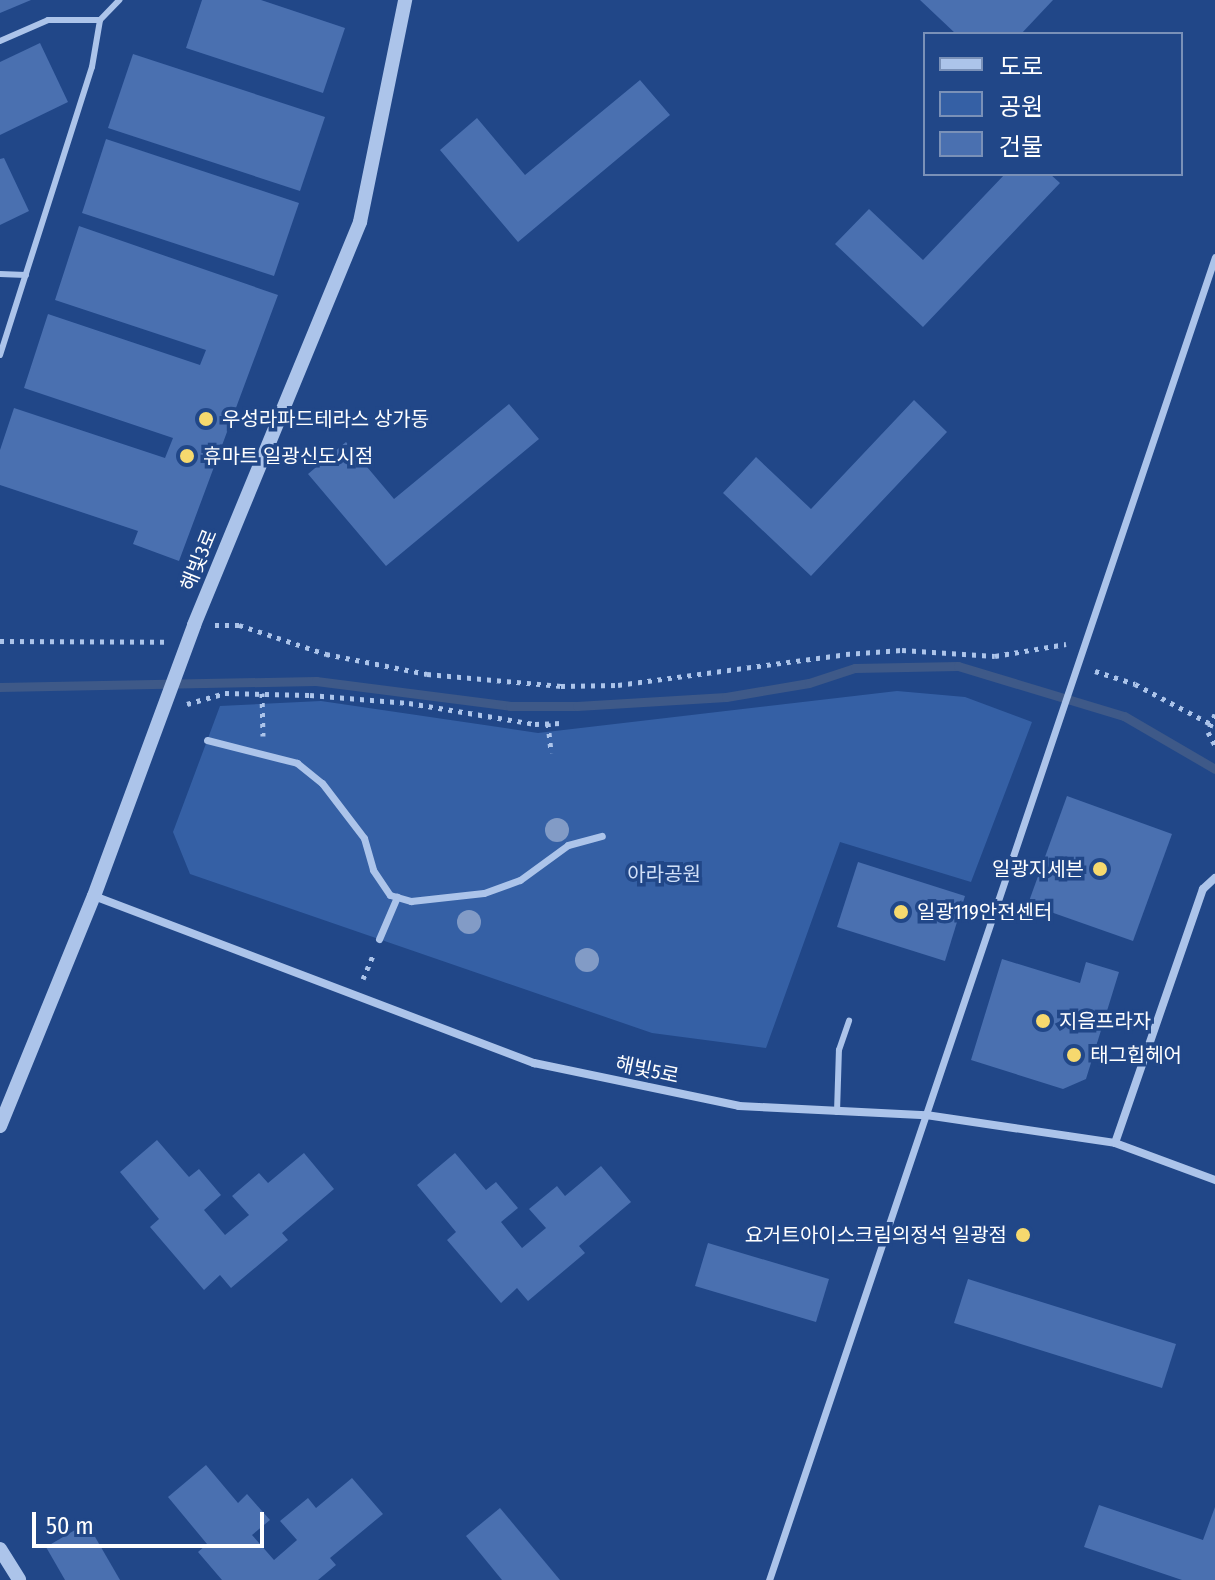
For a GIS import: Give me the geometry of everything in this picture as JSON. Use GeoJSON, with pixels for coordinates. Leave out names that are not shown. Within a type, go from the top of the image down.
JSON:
{"type":"FeatureCollection","features":[{"type":"Feature","properties":{"kind":"street","name":"해빛3로"},"geometry":{"type":"LineString","coordinates":[[0,1126],[94,896],[187,642],[360,222],[405,0]]}},
{"type":"Feature","properties":{"kind":"street"},"geometry":{"type":"LineString","coordinates":[[769,1580],[1215,257]]}},
{"type":"Feature","properties":{"kind":"street"},"geometry":{"type":"LineString","coordinates":[[207,740],[297,763],[322,783],[364,838],[373,870],[390,895],[411,901],[484,893],[520,880],[568,845],[602,836]]}},
{"type":"Feature","properties":{"kind":"street"},"geometry":{"type":"LineString","coordinates":[[1115,1143],[1203,889],[1215,878]]}},
{"type":"Feature","properties":{"kind":"street","name":"해빛5로"},"geometry":{"type":"LineString","coordinates":[[94,896],[534,1063],[739,1106],[926,1115],[1115,1143],[1215,1180]]}},
{"type":"Feature","properties":{"kind":"street"},"geometry":{"type":"LineString","coordinates":[[379,939],[397,897]]}},
{"type":"Feature","properties":{"kind":"street"},"geometry":{"type":"LineString","coordinates":[[0,1549],[19,1580]]}},
{"type":"Feature","properties":{"kind":"lane"},"geometry":{"type":"LineString","coordinates":[[0,355],[92,67],[100,20],[119,0]]}},
{"type":"Feature","properties":{"kind":"lane"},"geometry":{"type":"LineString","coordinates":[[0,41],[48,20],[100,20]]}},
{"type":"Feature","properties":{"kind":"lane"},"geometry":{"type":"LineString","coordinates":[[0,274],[26,275]]}},
{"type":"Feature","properties":{"kind":"lane"},"geometry":{"type":"LineString","coordinates":[[837,1112],[839,1050],[849,1021]]}},
{"type":"Feature","properties":{"kind":"path"},"geometry":{"type":"LineString","coordinates":[[239,625],[371,664],[481,682],[561,686],[618,685],[902,650],[995,656],[1061,642]]}},
{"type":"Feature","properties":{"kind":"path"},"geometry":{"type":"LineString","coordinates":[[0,641],[187,642]]}},
{"type":"Feature","properties":{"kind":"path"},"geometry":{"type":"LineString","coordinates":[[1101,673],[1135,684],[1209,723],[1215,745]]}},
{"type":"Feature","properties":{"kind":"path"},"geometry":{"type":"LineString","coordinates":[[163,711],[225,693],[262,693],[409,703],[562,723]]}},
{"type":"Feature","properties":{"kind":"path"},"geometry":{"type":"LineString","coordinates":[[262,693],[263,716]]}},
{"type":"Feature","properties":{"kind":"path"},"geometry":{"type":"LineString","coordinates":[[1209,723],[1215,714]]}},
{"type":"Feature","properties":{"kind":"path"},"geometry":{"type":"LineString","coordinates":[[548,723],[551,753]]}},
{"type":"Feature","properties":{"kind":"path"},"geometry":{"type":"LineString","coordinates":[[357,996],[379,939]]}},
{"type":"Feature","properties":{"kind":"green space","name":"아라공원"},"geometry":{"type":"Polygon","coordinates":[[[897,691],[965,697],[1032,722],[971,882],[840,842],[766,1048],[652,1033],[190,874],[173,832],[220,706],[321,701],[538,733],[897,691]]]}},
{"type":"Feature","properties":{"kind":"building"},"geometry":{"type":"Polygon","coordinates":[[[0,0],[31,0],[0,13],[0,0]]]}},
{"type":"Feature","properties":{"kind":"building"},"geometry":{"type":"Polygon","coordinates":[[[202,0],[261,0],[345,28],[323,93],[186,48],[202,0]]]}},
{"type":"Feature","properties":{"kind":"building"},"geometry":{"type":"Polygon","coordinates":[[[920,0],[1053,0],[1023,32],[954,32],[920,0]]]}},
{"type":"Feature","properties":{"kind":"building"},"geometry":{"type":"Polygon","coordinates":[[[40,43],[68,102],[0,135],[0,62],[40,43]]]}},
{"type":"Feature","properties":{"kind":"building"},"geometry":{"type":"Polygon","coordinates":[[[133,54],[325,117],[300,191],[108,128],[133,54]]]}},
{"type":"Feature","properties":{"kind":"building"},"geometry":{"type":"Polygon","coordinates":[[[640,80],[670,115],[518,242],[440,150],[477,118],[525,175],[640,80]]]}},
{"type":"Feature","properties":{"kind":"building"},"geometry":{"type":"Polygon","coordinates":[[[106,139],[299,203],[274,276],[82,213],[106,139]]]}},
{"type":"Feature","properties":{"kind":"building"},"geometry":{"type":"Polygon","coordinates":[[[4,158],[29,211],[0,225],[0,159],[4,158]]]}},
{"type":"Feature","properties":{"kind":"building"},"geometry":{"type":"Polygon","coordinates":[[[1003,176],[1052,176],[1060,183],[923,327],[835,244],[869,209],[923,260],[1003,176]]]}},
{"type":"Feature","properties":{"kind":"building"},"geometry":{"type":"Polygon","coordinates":[[[79,226],[278,295],[179,561],[133,544],[138,531],[0,485],[0,450],[14,408],[165,458],[173,438],[24,388],[48,314],[200,365],[206,350],[55,300],[79,226]]]}},
{"type":"Feature","properties":{"kind":"building"},"geometry":{"type":"Polygon","coordinates":[[[914,400],[947,432],[811,576],[723,493],[756,457],[811,509],[914,400]]]}},
{"type":"Feature","properties":{"kind":"building"},"geometry":{"type":"Polygon","coordinates":[[[509,404],[539,439],[386,566],[308,474],[346,442],[394,499],[509,404]]]}},
{"type":"Feature","properties":{"kind":"building","name":"일광지세븐"},"geometry":{"type":"Polygon","coordinates":[[[1067,796],[1172,834],[1133,941],[1028,904],[1067,796]]]}},
{"type":"Feature","properties":{"kind":"building","name":"일광119안전센터"},"geometry":{"type":"Polygon","coordinates":[[[858,862],[965,896],[945,961],[837,927],[858,862]]]}},
{"type":"Feature","properties":{"kind":"building","name":"지음프라자"},"geometry":{"type":"Polygon","coordinates":[[[1002,959],[1080,983],[1086,962],[1119,972],[1086,1079],[1063,1089],[971,1060],[1002,959]]]}},
{"type":"Feature","properties":{"kind":"building"},"geometry":{"type":"Polygon","coordinates":[[[157,1140],[189,1177],[199,1169],[221,1195],[204,1210],[225,1235],[249,1215],[232,1196],[259,1173],[268,1183],[304,1153],[334,1189],[282,1233],[288,1240],[231,1288],[220,1275],[204,1290],[150,1227],[159,1219],[120,1172],[157,1140]]]}},
{"type":"Feature","properties":{"kind":"building"},"geometry":{"type":"Polygon","coordinates":[[[455,1153],[486,1190],[496,1182],[518,1208],[501,1222],[522,1248],[546,1228],[529,1209],[557,1186],[565,1196],[601,1166],[631,1202],[579,1246],[585,1253],[528,1301],[517,1288],[501,1303],[447,1240],[456,1232],[417,1185],[455,1153]]]}},
{"type":"Feature","properties":{"kind":"building"},"geometry":{"type":"Polygon","coordinates":[[[708,1243],[829,1279],[816,1322],[695,1286],[708,1243]]]}},
{"type":"Feature","properties":{"kind":"building"},"geometry":{"type":"Polygon","coordinates":[[[968,1279],[1176,1344],[1162,1388],[954,1323],[968,1279]]]}},
{"type":"Feature","properties":{"kind":"building"},"geometry":{"type":"Polygon","coordinates":[[[206,1465],[238,1503],[247,1494],[270,1520],[252,1535],[274,1560],[297,1540],[280,1521],[308,1498],[316,1508],[352,1478],[383,1514],[330,1558],[336,1565],[318,1580],[222,1580],[198,1552],[207,1544],[168,1497],[206,1465]]]}},
{"type":"Feature","properties":{"kind":"building"},"geometry":{"type":"Polygon","coordinates":[[[1099,1505],[1203,1540],[1215,1507],[1215,1580],[1182,1580],[1084,1547],[1099,1505]]]}},
{"type":"Feature","properties":{"kind":"building"},"geometry":{"type":"Polygon","coordinates":[[[500,1508],[560,1580],[502,1580],[466,1536],[500,1508]]]}},
{"type":"Feature","properties":{"kind":"building"},"geometry":{"type":"Polygon","coordinates":[[[87,1523],[120,1580],[65,1580],[46,1547],[87,1523]]]}},
{"type":"Feature","properties":{"kind":"waterway"},"geometry":{"type":"LineString","coordinates":[[0,687],[316,681],[510,706],[577,706],[726,697],[809,683],[855,668],[958,666],[1124,716],[1215,769]]}},
{"type":"Feature","properties":{"kind":"place","name":"우성라파드테라스 상가동"},"geometry":{"type":"Point","coordinates":[206,419]}},
{"type":"Feature","properties":{"kind":"place","name":"휴마트 일광신도시점"},"geometry":{"type":"Point","coordinates":[187,456]}},
{"type":"Feature","properties":{"kind":"place","name":"일광지세븐"},"geometry":{"type":"Point","coordinates":[1100,869]}},
{"type":"Feature","properties":{"kind":"place","name":"일광119안전센터"},"geometry":{"type":"Point","coordinates":[901,912]}},
{"type":"Feature","properties":{"kind":"place","name":"지음프라자"},"geometry":{"type":"Point","coordinates":[1043,1021]}},
{"type":"Feature","properties":{"kind":"place","name":"태그힙헤어"},"geometry":{"type":"Point","coordinates":[1074,1055]}},
{"type":"Feature","properties":{"kind":"place","name":"요거트아이스크림의정석 일광점"},"geometry":{"type":"Point","coordinates":[1023,1235]}}]}
